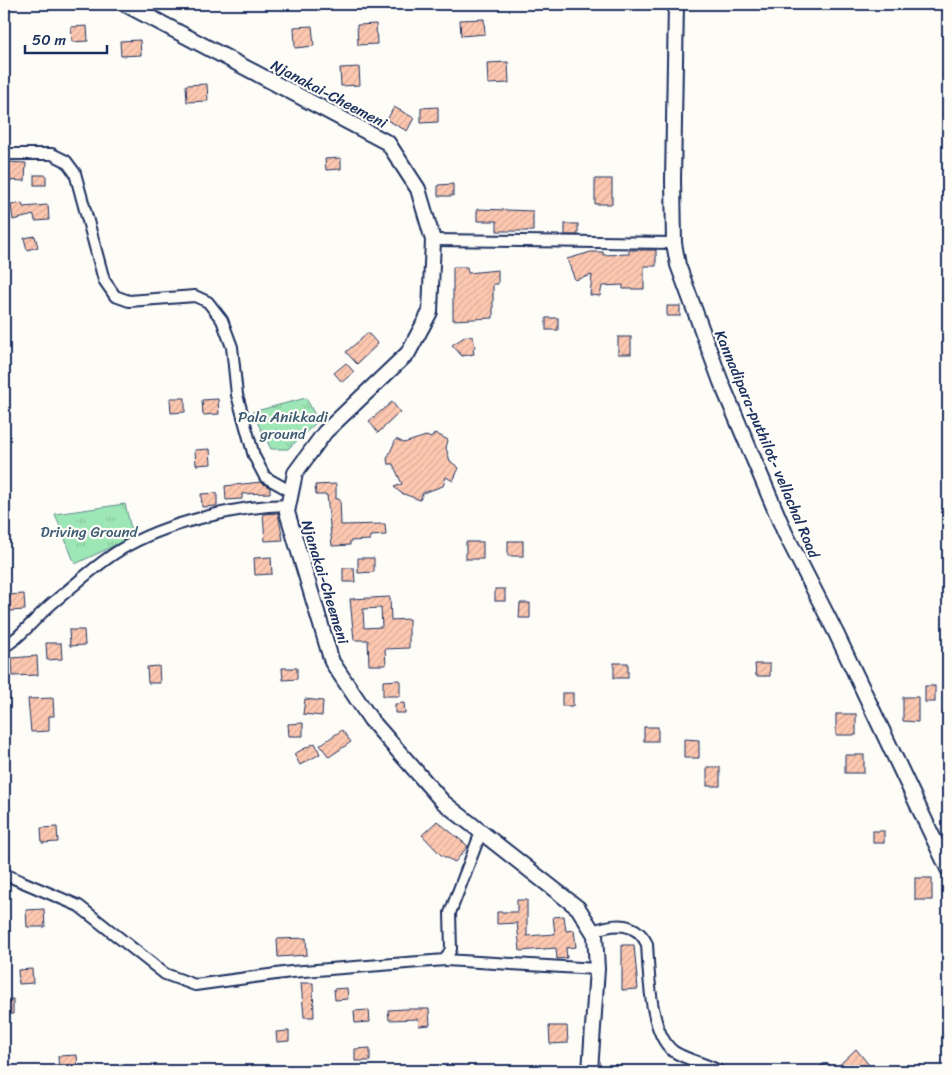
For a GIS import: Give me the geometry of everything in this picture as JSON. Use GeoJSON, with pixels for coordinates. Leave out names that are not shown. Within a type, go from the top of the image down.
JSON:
{"type":"FeatureCollection","features":[{"type":"Feature","properties":{"kind":"main road","name":"Njanakai-Cheemeni"},"geometry":{"type":"LineString","coordinates":[[126,4],[388,143],[418,188],[433,240],[430,312],[408,353],[325,432],[295,473],[287,512],[332,662],[371,720],[444,802],[578,908],[593,931],[595,935],[597,970],[590,1071]]}},
{"type":"Feature","properties":{"kind":"main road","name":"Kannadipara-puthilot- vellachal Road"},"geometry":{"type":"LineString","coordinates":[[676,4],[674,244],[678,265],[699,326],[785,533],[836,633],[948,868]]}},
{"type":"Feature","properties":{"kind":"street"},"geometry":{"type":"LineString","coordinates":[[4,154],[52,154],[66,161],[76,173],[104,280],[115,296],[129,301],[195,296],[208,302],[222,320],[232,348],[237,395],[254,456],[265,478],[292,492]]}},
{"type":"Feature","properties":{"kind":"street"},"geometry":{"type":"LineString","coordinates":[[433,240],[674,244]]}},
{"type":"Feature","properties":{"kind":"street"},"geometry":{"type":"LineString","coordinates":[[4,647],[13,642],[50,605],[121,550],[164,531],[230,511],[288,506]]}},
{"type":"Feature","properties":{"kind":"street"},"geometry":{"type":"LineString","coordinates":[[445,960],[451,949],[450,913],[481,832]]}},
{"type":"Feature","properties":{"kind":"street"},"geometry":{"type":"LineString","coordinates":[[4,874],[79,906],[165,974],[195,984],[291,972],[445,960],[597,970]]}},
{"type":"Feature","properties":{"kind":"street"},"geometry":{"type":"LineString","coordinates":[[593,931],[610,924],[621,924],[632,927],[643,934],[647,944],[655,1018],[660,1031],[673,1050],[719,1071]]}},
{"type":"Feature","properties":{"kind":"green space","name":"Pala Anikkadi ground"},"geometry":{"type":"Polygon","coordinates":[[[306,398],[318,421],[288,449],[271,449],[252,412],[306,398]]]}},
{"type":"Feature","properties":{"kind":"green space","name":"Driving Ground"},"geometry":{"type":"Polygon","coordinates":[[[125,504],[133,537],[75,564],[55,514],[125,504]]]}},
{"type":"Feature","properties":{"kind":"building"},"geometry":{"type":"Polygon","coordinates":[[[484,19],[485,34],[461,36],[460,20],[484,19]]]}},
{"type":"Feature","properties":{"kind":"building"},"geometry":{"type":"Polygon","coordinates":[[[376,24],[377,44],[358,45],[357,25],[376,24]]]}},
{"type":"Feature","properties":{"kind":"building"},"geometry":{"type":"Polygon","coordinates":[[[87,26],[88,41],[72,42],[71,27],[87,26]]]}},
{"type":"Feature","properties":{"kind":"building"},"geometry":{"type":"Polygon","coordinates":[[[312,26],[314,46],[295,48],[294,27],[312,26]]]}},
{"type":"Feature","properties":{"kind":"building"},"geometry":{"type":"Polygon","coordinates":[[[140,40],[141,55],[121,56],[120,41],[140,40]]]}},
{"type":"Feature","properties":{"kind":"building"},"geometry":{"type":"Polygon","coordinates":[[[508,62],[509,83],[488,84],[487,63],[508,62]]]}},
{"type":"Feature","properties":{"kind":"building"},"geometry":{"type":"Polygon","coordinates":[[[359,67],[360,85],[341,86],[340,68],[359,67]]]}},
{"type":"Feature","properties":{"kind":"building"},"geometry":{"type":"Polygon","coordinates":[[[207,84],[208,101],[187,102],[186,85],[207,84]]]}},
{"type":"Feature","properties":{"kind":"building"},"geometry":{"type":"Polygon","coordinates":[[[394,107],[414,118],[407,131],[387,120],[394,107]]]}},
{"type":"Feature","properties":{"kind":"building"},"geometry":{"type":"Polygon","coordinates":[[[438,107],[438,122],[421,123],[421,108],[438,107]]]}},
{"type":"Feature","properties":{"kind":"building"},"geometry":{"type":"Polygon","coordinates":[[[341,158],[341,169],[326,170],[325,159],[341,158]]]}},
{"type":"Feature","properties":{"kind":"building"},"geometry":{"type":"Polygon","coordinates":[[[6,162],[26,163],[25,181],[5,180],[6,162]]]}},
{"type":"Feature","properties":{"kind":"building"},"geometry":{"type":"Polygon","coordinates":[[[34,175],[46,175],[46,185],[34,185],[34,175]]]}},
{"type":"Feature","properties":{"kind":"building"},"geometry":{"type":"Polygon","coordinates":[[[595,179],[612,179],[612,204],[595,204],[595,179]]]}},
{"type":"Feature","properties":{"kind":"building"},"geometry":{"type":"Polygon","coordinates":[[[453,184],[453,196],[438,196],[438,185],[453,184]]]}},
{"type":"Feature","properties":{"kind":"building"},"geometry":{"type":"Polygon","coordinates":[[[22,203],[23,207],[48,205],[49,220],[35,221],[34,215],[13,220],[11,205],[22,203]]]}},
{"type":"Feature","properties":{"kind":"building"},"geometry":{"type":"Polygon","coordinates":[[[477,209],[533,211],[533,231],[497,231],[497,221],[477,221],[477,209]]]}},
{"type":"Feature","properties":{"kind":"building"},"geometry":{"type":"Polygon","coordinates":[[[565,224],[578,224],[578,235],[565,235],[565,224]]]}},
{"type":"Feature","properties":{"kind":"building"},"geometry":{"type":"Polygon","coordinates":[[[35,236],[38,247],[27,250],[24,238],[35,236]]]}},
{"type":"Feature","properties":{"kind":"building"},"geometry":{"type":"Polygon","coordinates":[[[629,250],[656,250],[656,266],[644,266],[644,289],[623,289],[623,285],[602,286],[600,296],[590,295],[592,275],[575,280],[567,259],[591,252],[603,252],[603,255],[629,254],[629,250]]]}},
{"type":"Feature","properties":{"kind":"building"},"geometry":{"type":"Polygon","coordinates":[[[453,267],[467,267],[468,273],[498,270],[498,284],[493,284],[493,318],[453,320],[453,267]]]}},
{"type":"Feature","properties":{"kind":"building"},"geometry":{"type":"Polygon","coordinates":[[[667,306],[680,306],[680,316],[667,316],[667,306]]]}},
{"type":"Feature","properties":{"kind":"building"},"geometry":{"type":"Polygon","coordinates":[[[546,318],[558,318],[558,330],[546,330],[546,318]]]}},
{"type":"Feature","properties":{"kind":"building"},"geometry":{"type":"Polygon","coordinates":[[[368,333],[378,344],[357,364],[346,352],[368,333]]]}},
{"type":"Feature","properties":{"kind":"building"},"geometry":{"type":"Polygon","coordinates":[[[466,336],[473,337],[474,354],[462,356],[452,345],[466,336]]]}},
{"type":"Feature","properties":{"kind":"building"},"geometry":{"type":"Polygon","coordinates":[[[618,337],[631,337],[631,354],[618,354],[618,337]]]}},
{"type":"Feature","properties":{"kind":"building"},"geometry":{"type":"Polygon","coordinates":[[[346,363],[354,372],[342,382],[334,373],[346,363]]]}},
{"type":"Feature","properties":{"kind":"building"},"geometry":{"type":"Polygon","coordinates":[[[170,398],[185,398],[185,412],[171,413],[170,398]]]}},
{"type":"Feature","properties":{"kind":"building"},"geometry":{"type":"Polygon","coordinates":[[[218,399],[219,414],[203,415],[202,400],[218,399]]]}},
{"type":"Feature","properties":{"kind":"building"},"geometry":{"type":"Polygon","coordinates":[[[392,402],[400,412],[378,433],[369,421],[392,402]]]}},
{"type":"Feature","properties":{"kind":"building"},"geometry":{"type":"Polygon","coordinates":[[[435,433],[448,440],[446,448],[450,461],[459,468],[453,481],[446,477],[443,486],[423,493],[420,500],[401,493],[394,487],[402,484],[393,464],[388,464],[387,459],[396,439],[404,443],[426,436],[431,438],[435,433]]]}},
{"type":"Feature","properties":{"kind":"building"},"geometry":{"type":"Polygon","coordinates":[[[210,449],[211,464],[196,465],[195,450],[210,449]]]}},
{"type":"Feature","properties":{"kind":"building"},"geometry":{"type":"Polygon","coordinates":[[[261,482],[270,488],[270,493],[242,494],[242,499],[226,500],[225,486],[261,482]]]}},
{"type":"Feature","properties":{"kind":"building"},"geometry":{"type":"Polygon","coordinates":[[[336,484],[336,499],[340,499],[341,525],[385,524],[386,535],[370,536],[370,540],[350,541],[350,545],[332,546],[327,495],[316,495],[315,485],[336,484]]]}},
{"type":"Feature","properties":{"kind":"building"},"geometry":{"type":"Polygon","coordinates":[[[217,493],[217,506],[202,507],[201,494],[217,493]]]}},
{"type":"Feature","properties":{"kind":"building"},"geometry":{"type":"Polygon","coordinates":[[[278,513],[283,540],[265,541],[263,514],[278,513]]]}},
{"type":"Feature","properties":{"kind":"building"},"geometry":{"type":"Polygon","coordinates":[[[508,541],[523,541],[523,556],[508,556],[508,541]]]}},
{"type":"Feature","properties":{"kind":"building"},"geometry":{"type":"Polygon","coordinates":[[[466,542],[483,542],[483,559],[466,559],[466,542]]]}},
{"type":"Feature","properties":{"kind":"building"},"geometry":{"type":"Polygon","coordinates":[[[271,557],[272,574],[255,575],[254,558],[271,557]]]}},
{"type":"Feature","properties":{"kind":"building"},"geometry":{"type":"Polygon","coordinates":[[[358,558],[374,558],[374,572],[358,573],[358,558]]]}},
{"type":"Feature","properties":{"kind":"building"},"geometry":{"type":"Polygon","coordinates":[[[343,568],[354,568],[355,582],[343,582],[343,568]]]}},
{"type":"Feature","properties":{"kind":"building"},"geometry":{"type":"Polygon","coordinates":[[[495,589],[505,589],[505,601],[495,601],[495,589]]]}},
{"type":"Feature","properties":{"kind":"building"},"geometry":{"type":"Polygon","coordinates":[[[24,594],[25,610],[9,611],[8,595],[24,594]]]}},
{"type":"Feature","properties":{"kind":"building"},"geometry":{"type":"Polygon","coordinates":[[[390,597],[391,620],[409,619],[409,648],[385,649],[386,665],[369,665],[368,640],[354,640],[350,599],[390,597]],[[381,608],[363,609],[364,628],[382,627],[381,608]]]}},
{"type":"Feature","properties":{"kind":"building"},"geometry":{"type":"Polygon","coordinates":[[[520,603],[530,603],[530,618],[519,618],[520,603]]]}},
{"type":"Feature","properties":{"kind":"building"},"geometry":{"type":"Polygon","coordinates":[[[69,630],[84,630],[85,645],[70,646],[69,630]]]}},
{"type":"Feature","properties":{"kind":"building"},"geometry":{"type":"Polygon","coordinates":[[[46,643],[61,643],[62,659],[47,660],[46,643]]]}},
{"type":"Feature","properties":{"kind":"building"},"geometry":{"type":"Polygon","coordinates":[[[37,656],[38,675],[13,676],[12,658],[37,656]]]}},
{"type":"Feature","properties":{"kind":"building"},"geometry":{"type":"Polygon","coordinates":[[[614,663],[628,663],[628,678],[614,678],[614,663]]]}},
{"type":"Feature","properties":{"kind":"building"},"geometry":{"type":"Polygon","coordinates":[[[755,664],[770,664],[770,676],[756,676],[755,664]]]}},
{"type":"Feature","properties":{"kind":"building"},"geometry":{"type":"Polygon","coordinates":[[[159,666],[160,683],[148,683],[147,667],[159,666]]]}},
{"type":"Feature","properties":{"kind":"building"},"geometry":{"type":"Polygon","coordinates":[[[282,668],[297,668],[297,679],[283,680],[282,668]]]}},
{"type":"Feature","properties":{"kind":"building"},"geometry":{"type":"Polygon","coordinates":[[[400,680],[400,696],[383,696],[383,681],[400,680]]]}},
{"type":"Feature","properties":{"kind":"building"},"geometry":{"type":"Polygon","coordinates":[[[925,686],[935,686],[935,702],[925,702],[925,686]]]}},
{"type":"Feature","properties":{"kind":"building"},"geometry":{"type":"Polygon","coordinates":[[[562,693],[573,693],[573,706],[562,706],[562,693]]]}},
{"type":"Feature","properties":{"kind":"building"},"geometry":{"type":"Polygon","coordinates":[[[903,697],[918,697],[918,722],[903,721],[903,697]]]}},
{"type":"Feature","properties":{"kind":"building"},"geometry":{"type":"Polygon","coordinates":[[[53,698],[54,716],[49,716],[49,731],[31,732],[28,699],[53,698]]]}},
{"type":"Feature","properties":{"kind":"building"},"geometry":{"type":"Polygon","coordinates":[[[305,699],[323,701],[322,716],[303,714],[305,699]]]}},
{"type":"Feature","properties":{"kind":"building"},"geometry":{"type":"Polygon","coordinates":[[[404,703],[405,713],[395,713],[395,704],[404,703]]]}},
{"type":"Feature","properties":{"kind":"building"},"geometry":{"type":"Polygon","coordinates":[[[836,714],[856,714],[856,735],[836,735],[836,714]]]}},
{"type":"Feature","properties":{"kind":"building"},"geometry":{"type":"Polygon","coordinates":[[[303,723],[303,736],[289,736],[288,724],[303,723]]]}},
{"type":"Feature","properties":{"kind":"building"},"geometry":{"type":"Polygon","coordinates":[[[644,727],[658,727],[658,741],[644,741],[644,727]]]}},
{"type":"Feature","properties":{"kind":"building"},"geometry":{"type":"Polygon","coordinates":[[[342,730],[351,742],[329,757],[320,745],[342,730]]]}},
{"type":"Feature","properties":{"kind":"building"},"geometry":{"type":"Polygon","coordinates":[[[684,739],[699,740],[699,758],[684,758],[684,739]]]}},
{"type":"Feature","properties":{"kind":"building"},"geometry":{"type":"Polygon","coordinates":[[[315,743],[320,754],[300,765],[294,754],[315,743]]]}},
{"type":"Feature","properties":{"kind":"building"},"geometry":{"type":"Polygon","coordinates":[[[845,755],[864,755],[864,773],[845,773],[845,755]]]}},
{"type":"Feature","properties":{"kind":"building"},"geometry":{"type":"Polygon","coordinates":[[[707,767],[720,767],[720,786],[707,786],[707,767]]]}},
{"type":"Feature","properties":{"kind":"building"},"geometry":{"type":"Polygon","coordinates":[[[437,821],[468,846],[455,862],[441,855],[422,835],[437,821]]]}},
{"type":"Feature","properties":{"kind":"building"},"geometry":{"type":"Polygon","coordinates":[[[57,827],[58,842],[42,843],[41,828],[57,827]]]}},
{"type":"Feature","properties":{"kind":"building"},"geometry":{"type":"Polygon","coordinates":[[[873,831],[884,831],[884,843],[873,843],[873,831]]]}},
{"type":"Feature","properties":{"kind":"building"},"geometry":{"type":"Polygon","coordinates":[[[915,878],[932,878],[932,900],[915,900],[915,878]]]}},
{"type":"Feature","properties":{"kind":"building"},"geometry":{"type":"Polygon","coordinates":[[[517,900],[527,900],[527,936],[555,934],[553,917],[564,916],[566,931],[574,930],[576,947],[566,948],[567,958],[557,959],[556,948],[520,951],[517,923],[497,924],[497,912],[517,912],[517,900]]]}},
{"type":"Feature","properties":{"kind":"building"},"geometry":{"type":"Polygon","coordinates":[[[44,909],[45,927],[27,927],[26,910],[44,909]]]}},
{"type":"Feature","properties":{"kind":"building"},"geometry":{"type":"Polygon","coordinates":[[[306,938],[307,955],[278,957],[277,939],[306,938]]]}},
{"type":"Feature","properties":{"kind":"building"},"geometry":{"type":"Polygon","coordinates":[[[622,945],[634,945],[638,989],[622,990],[622,945]]]}},
{"type":"Feature","properties":{"kind":"building"},"geometry":{"type":"Polygon","coordinates":[[[32,969],[33,983],[19,984],[18,970],[32,969]]]}},
{"type":"Feature","properties":{"kind":"building"},"geometry":{"type":"Polygon","coordinates":[[[301,983],[313,983],[314,1017],[304,1017],[301,983]]]}},
{"type":"Feature","properties":{"kind":"building"},"geometry":{"type":"Polygon","coordinates":[[[347,988],[348,999],[335,1000],[334,989],[347,988]]]}},
{"type":"Feature","properties":{"kind":"building"},"geometry":{"type":"Polygon","coordinates":[[[13,999],[13,1014],[4,1014],[4,1000],[13,999]]]}},
{"type":"Feature","properties":{"kind":"building"},"geometry":{"type":"Polygon","coordinates":[[[429,1009],[430,1025],[419,1026],[418,1019],[389,1020],[388,1010],[429,1009]]]}},
{"type":"Feature","properties":{"kind":"building"},"geometry":{"type":"Polygon","coordinates":[[[369,1010],[370,1022],[355,1023],[354,1011],[369,1010]]]}},
{"type":"Feature","properties":{"kind":"building"},"geometry":{"type":"Polygon","coordinates":[[[549,1026],[567,1026],[568,1043],[550,1044],[549,1026]]]}},
{"type":"Feature","properties":{"kind":"building"},"geometry":{"type":"Polygon","coordinates":[[[289,1031],[289,1041],[277,1042],[276,1032],[289,1031]]]}},
{"type":"Feature","properties":{"kind":"building"},"geometry":{"type":"Polygon","coordinates":[[[370,1048],[370,1061],[355,1061],[355,1049],[370,1048]]]}},
{"type":"Feature","properties":{"kind":"building"},"geometry":{"type":"Polygon","coordinates":[[[856,1049],[874,1071],[833,1071],[856,1049]]]}},
{"type":"Feature","properties":{"kind":"building"},"geometry":{"type":"Polygon","coordinates":[[[77,1055],[78,1071],[59,1071],[58,1056],[77,1055]]]}}]}
